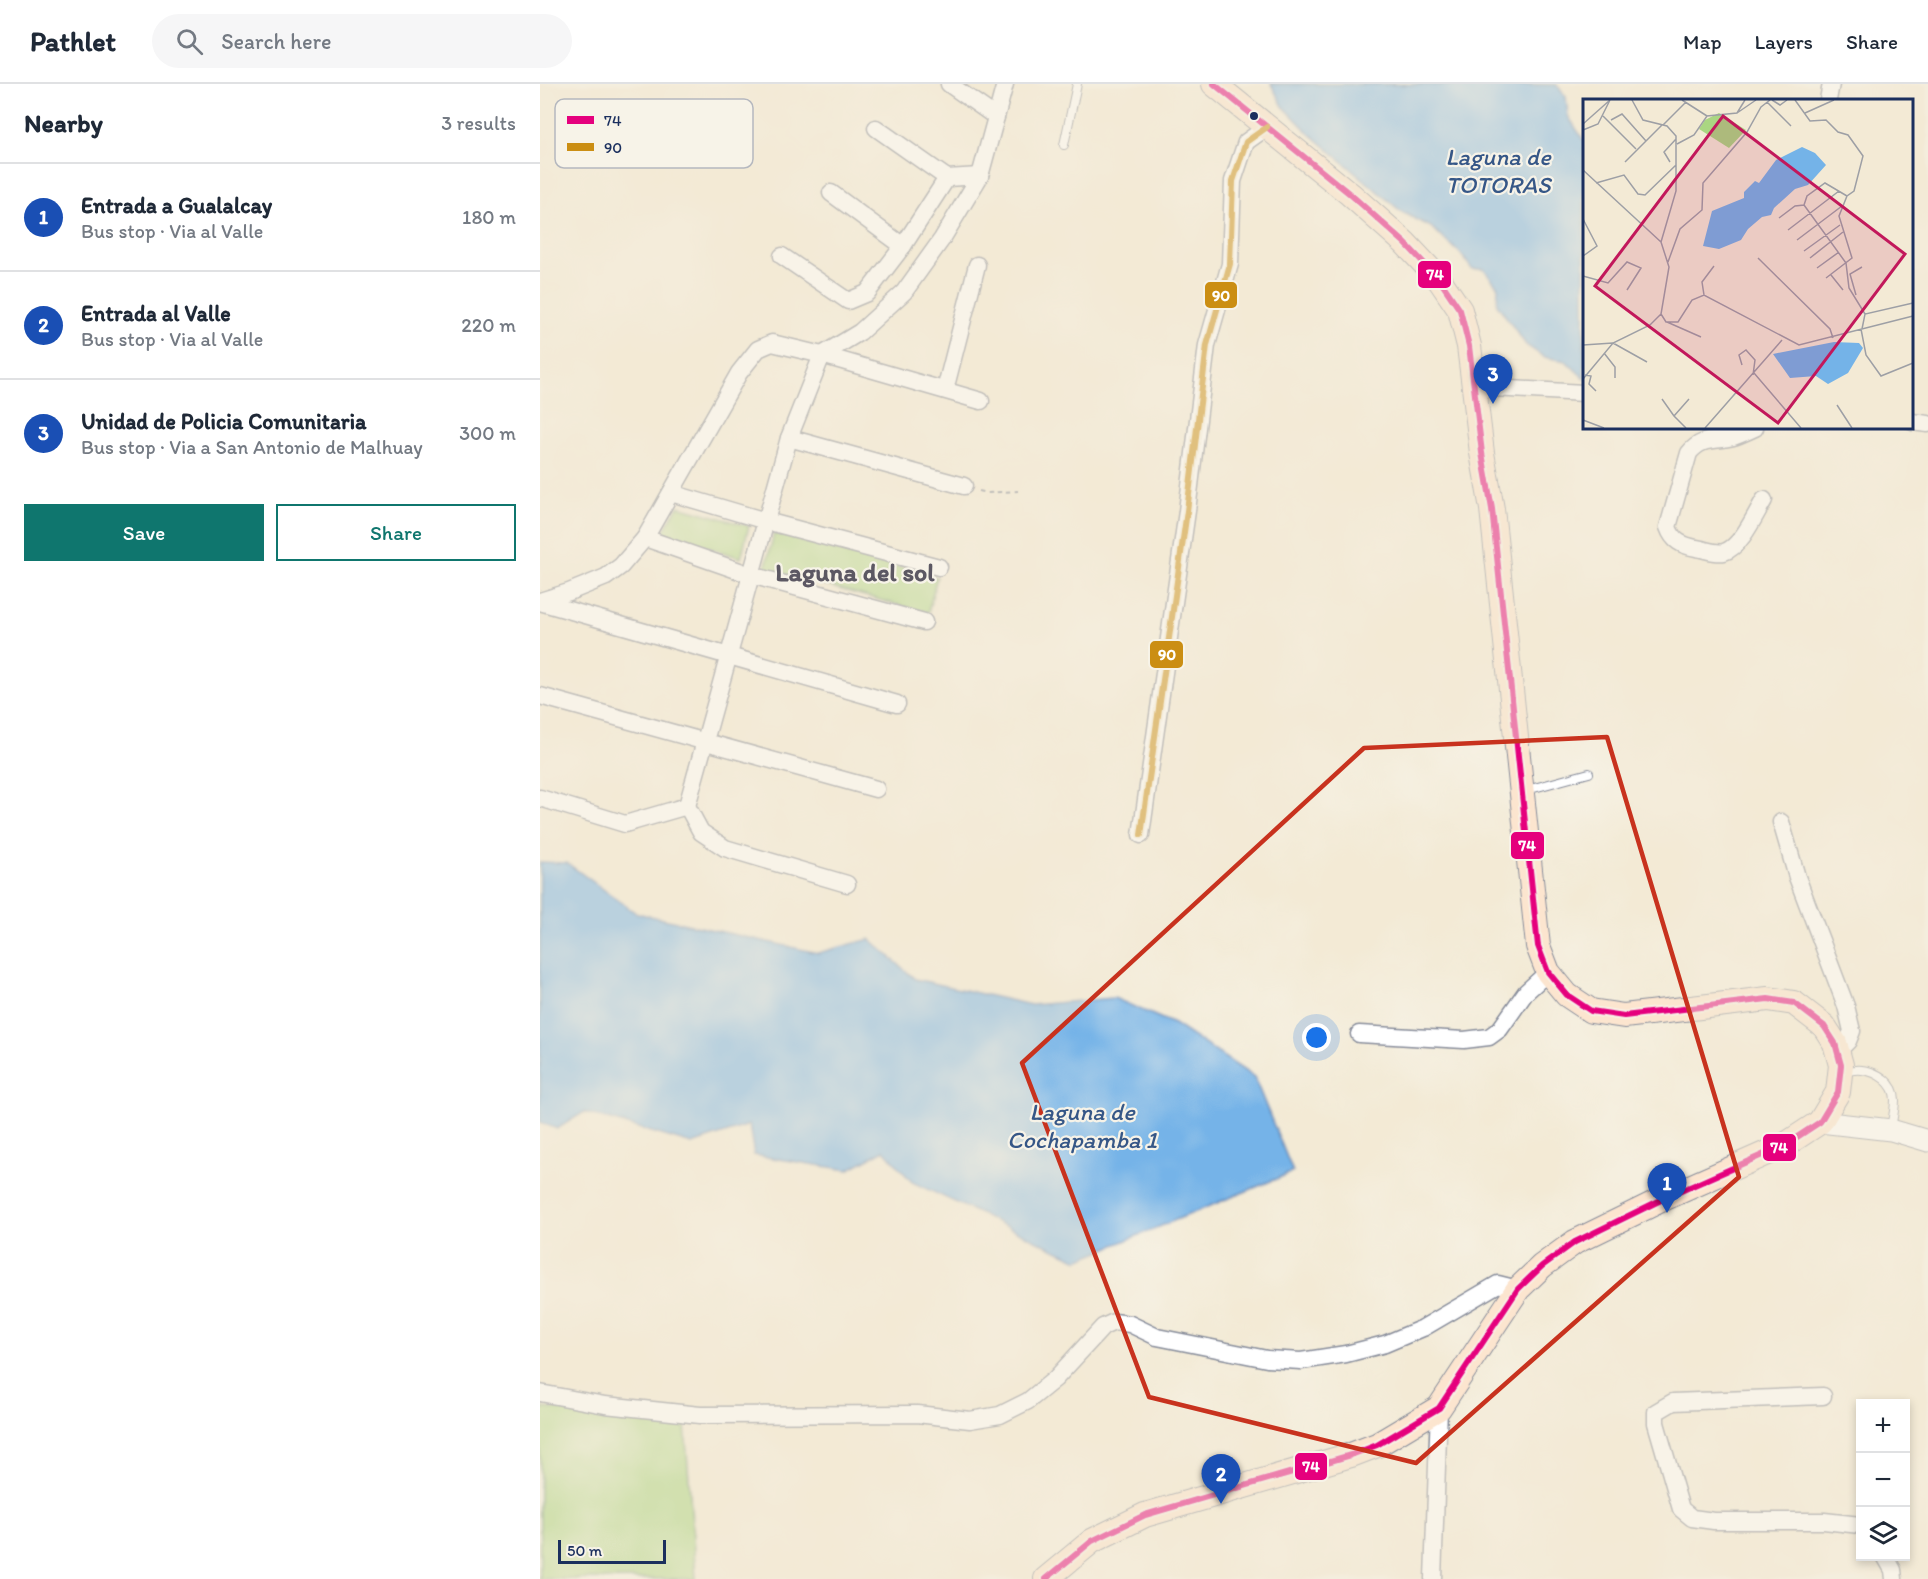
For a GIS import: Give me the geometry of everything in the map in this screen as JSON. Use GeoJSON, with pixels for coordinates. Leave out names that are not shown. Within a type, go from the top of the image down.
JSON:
{"type":"FeatureCollection","features":[{"type":"Feature","properties":{"kind":"main road"},"geometry":{"type":"LineString","coordinates":[[1046,1579],[1092,1541],[1145,1515],[1351,1455],[1377,1445],[1439,1408],[1518,1289],[1542,1266],[1575,1242],[1665,1198],[1785,1145],[1820,1122],[1838,1092],[1840,1067],[1834,1043],[1824,1026],[1794,1003],[1768,999],[1624,1016],[1591,1011],[1568,995],[1548,972],[1538,946],[1492,509],[1482,453],[1469,346],[1460,310],[1439,279],[1405,243],[1358,201],[1214,84]]}},
{"type":"Feature","properties":{"kind":"street"},"geometry":{"type":"LineString","coordinates":[[949,84],[996,117]]}},
{"type":"Feature","properties":{"kind":"street"},"geometry":{"type":"LineString","coordinates":[[847,884],[725,848],[701,832],[687,806],[789,438],[822,355],[860,332],[904,292],[942,239],[980,177],[1005,84]]}},
{"type":"Feature","properties":{"kind":"street"},"geometry":{"type":"LineString","coordinates":[[1828,99],[1831,84]]}},
{"type":"Feature","properties":{"kind":"street"},"geometry":{"type":"LineString","coordinates":[[1141,835],[1187,512],[1207,345],[1230,264],[1233,180],[1246,142],[1268,127]]}},
{"type":"Feature","properties":{"kind":"street"},"geometry":{"type":"LineString","coordinates":[[876,128],[947,178],[980,177]]}},
{"type":"Feature","properties":{"kind":"street"},"geometry":{"type":"LineString","coordinates":[[782,256],[848,301],[867,293],[903,246],[947,178]]}},
{"type":"Feature","properties":{"kind":"street"},"geometry":{"type":"LineString","coordinates":[[831,194],[903,246]]}},
{"type":"Feature","properties":{"kind":"street"},"geometry":{"type":"LineString","coordinates":[[945,390],[977,265]]}},
{"type":"Feature","properties":{"kind":"street"},"geometry":{"type":"LineString","coordinates":[[540,602],[606,577],[621,566],[645,538],[739,372],[758,349],[772,343],[822,355],[981,401]]}},
{"type":"Feature","properties":{"kind":"street"},"geometry":{"type":"LineString","coordinates":[[1474,387],[1583,393]]}},
{"type":"Feature","properties":{"kind":"street"},"geometry":{"type":"LineString","coordinates":[[1913,422],[1928,424]]}},
{"type":"Feature","properties":{"kind":"street"},"geometry":{"type":"LineString","coordinates":[[1752,429],[1732,437],[1716,438],[1696,444],[1689,453],[1668,527],[1672,538],[1683,545],[1722,553],[1732,548],[1745,532],[1764,500]]}},
{"type":"Feature","properties":{"kind":"street"},"geometry":{"type":"LineString","coordinates":[[789,438],[964,486]]}},
{"type":"Feature","properties":{"kind":"street"},"geometry":{"type":"LineString","coordinates":[[671,493],[939,567]]}},
{"type":"Feature","properties":{"kind":"street"},"geometry":{"type":"LineString","coordinates":[[645,538],[751,575],[924,622]]}},
{"type":"Feature","properties":{"kind":"street"},"geometry":{"type":"LineString","coordinates":[[540,602],[897,704]]}},
{"type":"Feature","properties":{"kind":"street"},"geometry":{"type":"LineString","coordinates":[[540,696],[876,789]]}},
{"type":"Feature","properties":{"kind":"street"},"geometry":{"type":"LineString","coordinates":[[540,798],[625,824],[687,806]]}},
{"type":"Feature","properties":{"kind":"street"},"geometry":{"type":"LineString","coordinates":[[1781,822],[1797,877],[1846,1006],[1852,1031],[1848,1041],[1842,1047],[1840,1067]]}},
{"type":"Feature","properties":{"kind":"street"},"geometry":{"type":"LineString","coordinates":[[1359,1034],[1464,1040],[1489,1037],[1500,1029],[1526,992],[1548,972]]}},
{"type":"Feature","properties":{"kind":"street"},"geometry":{"type":"LineString","coordinates":[[1820,1122],[1891,1130],[1928,1141]]}},
{"type":"Feature","properties":{"kind":"street"},"geometry":{"type":"LineString","coordinates":[[540,1393],[605,1405],[700,1414],[917,1414],[970,1420],[1000,1415],[1028,1401],[1055,1379],[1103,1327],[1114,1322],[1130,1324],[1157,1337],[1267,1359],[1301,1361],[1346,1354],[1385,1344],[1423,1328],[1498,1284],[1518,1289]]}},
{"type":"Feature","properties":{"kind":"street"},"geometry":{"type":"LineString","coordinates":[[1823,1396],[1673,1402],[1656,1412],[1656,1423],[1681,1509],[1692,1518],[1714,1521],[1824,1521],[1856,1525]]}},
{"type":"Feature","properties":{"kind":"street"},"geometry":{"type":"LineString","coordinates":[[1433,1579],[1439,1408]]}},
{"type":"Feature","properties":{"kind":"street"},"geometry":{"type":"LineString","coordinates":[[1887,1561],[1893,1570],[1894,1579]]}},
{"type":"Feature","properties":{"kind":"lane"},"geometry":{"type":"LineString","coordinates":[[1064,145],[1077,84]]}},
{"type":"Feature","properties":{"kind":"lane"},"geometry":{"type":"LineString","coordinates":[[1520,791],[1589,773]]}},
{"type":"Feature","properties":{"kind":"lane"},"geometry":{"type":"LineString","coordinates":[[1840,1067],[1860,1069],[1879,1075],[1889,1083],[1895,1100],[1891,1130]]}},
{"type":"Feature","properties":{"kind":"path"},"geometry":{"type":"LineString","coordinates":[[964,486],[987,493],[1018,491]]}},
{"type":"Feature","properties":{"kind":"highlighted area"},"geometry":{"type":"Polygon","coordinates":[[[1607,737],[1739,1177],[1416,1463],[1149,1397],[1022,1063],[1364,748],[1607,737]]]}},
{"type":"Feature","properties":{"kind":"green space"},"geometry":{"type":"Polygon","coordinates":[[[678,506],[749,526],[741,558],[662,533],[678,506]]]}},
{"type":"Feature","properties":{"kind":"green space"},"geometry":{"type":"Polygon","coordinates":[[[774,533],[937,577],[928,613],[765,569],[774,533]]]}},
{"type":"Feature","properties":{"kind":"green space"},"geometry":{"type":"Polygon","coordinates":[[[540,1408],[626,1420],[685,1424],[696,1579],[540,1579],[540,1408]]]}},
{"type":"Feature","properties":{"kind":"water","name":"Laguna de TOTORAS"},"geometry":{"type":"Polygon","coordinates":[[[1271,84],[1557,85],[1566,97],[1568,116],[1583,139],[1583,377],[1566,361],[1544,357],[1526,345],[1497,304],[1498,287],[1484,269],[1472,269],[1460,253],[1431,227],[1402,212],[1308,132],[1283,106],[1271,84]]]}},
{"type":"Feature","properties":{"kind":"water","name":"Laguna de Cochapamba 1"},"geometry":{"type":"Polygon","coordinates":[[[540,862],[567,863],[636,913],[818,953],[870,939],[915,979],[1031,1005],[1114,998],[1174,1024],[1254,1077],[1293,1172],[1078,1260],[912,1182],[884,1150],[848,1170],[754,1155],[749,1125],[692,1144],[584,1112],[557,1129],[540,1122],[540,862]]]}},
{"type":"Feature","properties":{"kind":"transit line","name":"74"},"geometry":{"type":"LineString","coordinates":[[1046,1579],[1092,1541],[1145,1515],[1351,1455],[1377,1445],[1439,1408],[1518,1289],[1542,1266],[1575,1242],[1665,1198],[1785,1145],[1820,1122],[1838,1092],[1841,1065],[1835,1043],[1824,1026],[1794,1003],[1768,999],[1624,1016],[1591,1011],[1567,995],[1548,972],[1538,946],[1492,509],[1482,453],[1469,346],[1460,310],[1439,279],[1405,243],[1350,194],[1214,84]]}},
{"type":"Feature","properties":{"kind":"transit line","name":"90"},"geometry":{"type":"LineString","coordinates":[[1141,835],[1187,511],[1207,345],[1230,264],[1233,181],[1246,142],[1267,127]]}},
{"type":"Feature","properties":{"kind":"place","name":"Unidad de Policia Comunitaria"},"geometry":{"type":"Point","coordinates":[1493,404]}},
{"type":"Feature","properties":{"kind":"place","name":"Entrada a Gualalcay"},"geometry":{"type":"Point","coordinates":[1667,1213]}},
{"type":"Feature","properties":{"kind":"place","name":"Entrada al Valle"},"geometry":{"type":"Point","coordinates":[1221,1504]}},
{"type":"Feature","properties":{"kind":"district","name":"Laguna del sol"},"geometry":{"type":"Point","coordinates":[855,572]}}]}
